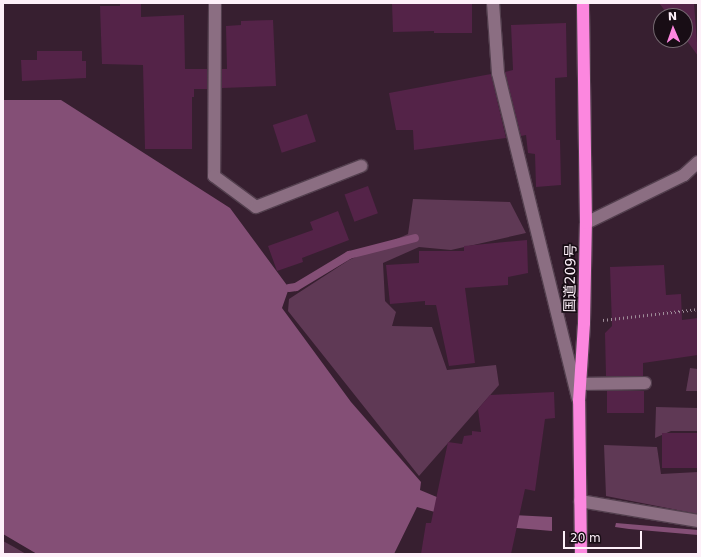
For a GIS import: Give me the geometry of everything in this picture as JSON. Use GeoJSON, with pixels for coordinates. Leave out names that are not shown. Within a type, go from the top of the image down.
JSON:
{"type":"FeatureCollection","features":[{"type":"Feature","properties":{"kind":"highway","name":"国道209号"},"geometry":{"type":"LineString","coordinates":[[582,554],[579,401],[584,323],[586,223],[583,3]]}},
{"type":"Feature","properties":{"kind":"street"},"geometry":{"type":"LineString","coordinates":[[215,3],[214,176],[256,207],[361,166]]}},
{"type":"Feature","properties":{"kind":"street"},"geometry":{"type":"LineString","coordinates":[[493,3],[498,73],[579,401]]}},
{"type":"Feature","properties":{"kind":"street"},"geometry":{"type":"LineString","coordinates":[[586,223],[684,175],[698,162]]}},
{"type":"Feature","properties":{"kind":"street"},"geometry":{"type":"LineString","coordinates":[[580,384],[645,383]]}},
{"type":"Feature","properties":{"kind":"street"},"geometry":{"type":"LineString","coordinates":[[580,501],[698,521]]}},
{"type":"Feature","properties":{"kind":"path"},"geometry":{"type":"LineString","coordinates":[[584,323],[698,309]]}},
{"type":"Feature","properties":{"kind":"shaded area"},"geometry":{"type":"Polygon","coordinates":[[[3,100],[61,100],[230,208],[289,288],[282,308],[351,402],[421,482],[420,490],[475,513],[552,517],[552,531],[481,525],[417,507],[394,554],[37,554],[3,534],[3,100]]]}},
{"type":"Feature","properties":{"kind":"shaded area"},"geometry":{"type":"Polygon","coordinates":[[[413,199],[510,202],[526,233],[451,250],[419,247],[383,263],[385,301],[396,312],[392,326],[432,327],[447,370],[496,365],[499,385],[419,476],[288,311],[289,299],[349,260],[408,234],[413,199]]]}},
{"type":"Feature","properties":{"kind":"shaded area"},"geometry":{"type":"Polygon","coordinates":[[[690,368],[698,369],[698,391],[686,391],[690,368]]]}},
{"type":"Feature","properties":{"kind":"shaded area"},"geometry":{"type":"Polygon","coordinates":[[[656,407],[698,408],[698,431],[671,431],[655,438],[656,407]]]}},
{"type":"Feature","properties":{"kind":"shaded area"},"geometry":{"type":"Polygon","coordinates":[[[604,445],[657,447],[661,474],[698,472],[698,514],[606,496],[604,445]]]}},
{"type":"Feature","properties":{"kind":"shaded area"},"geometry":{"type":"Polygon","coordinates":[[[616,523],[698,530],[698,535],[615,527],[616,523]]]}},
{"type":"Feature","properties":{"kind":"shaded area"},"geometry":{"type":"Polygon","coordinates":[[[3,541],[14,547],[26,554],[3,554],[3,541]]]}},
{"type":"Feature","properties":{"kind":"building"},"geometry":{"type":"Polygon","coordinates":[[[120,3],[141,3],[141,17],[184,15],[185,69],[207,69],[207,89],[194,89],[194,97],[192,97],[192,149],[145,149],[143,65],[102,64],[100,6],[120,6],[120,3]]]}},
{"type":"Feature","properties":{"kind":"building"},"geometry":{"type":"Polygon","coordinates":[[[392,3],[472,3],[472,33],[434,33],[434,31],[393,32],[392,3]]]}},
{"type":"Feature","properties":{"kind":"building"},"geometry":{"type":"Polygon","coordinates":[[[659,3],[694,3],[698,56],[692,48],[693,8],[663,8],[659,3]]]}},
{"type":"Feature","properties":{"kind":"building"},"geometry":{"type":"Polygon","coordinates":[[[273,20],[276,86],[222,88],[222,69],[227,69],[226,26],[241,25],[241,21],[273,20]]]}},
{"type":"Feature","properties":{"kind":"building"},"geometry":{"type":"Polygon","coordinates":[[[566,23],[567,77],[555,78],[556,140],[560,140],[561,185],[536,187],[535,154],[528,153],[526,135],[521,136],[505,72],[513,70],[511,25],[566,23]]]}},
{"type":"Feature","properties":{"kind":"building"},"geometry":{"type":"Polygon","coordinates":[[[37,51],[82,51],[82,61],[86,61],[86,78],[22,81],[21,60],[37,60],[37,51]]]}},
{"type":"Feature","properties":{"kind":"building"},"geometry":{"type":"Polygon","coordinates":[[[491,74],[506,138],[414,150],[413,130],[396,130],[389,93],[491,74]]]}},
{"type":"Feature","properties":{"kind":"building"},"geometry":{"type":"Polygon","coordinates":[[[307,114],[316,142],[282,153],[273,125],[307,114]]]}},
{"type":"Feature","properties":{"kind":"building"},"geometry":{"type":"Polygon","coordinates":[[[368,186],[378,213],[354,222],[345,195],[368,186]]]}},
{"type":"Feature","properties":{"kind":"building"},"geometry":{"type":"Polygon","coordinates":[[[338,211],[349,240],[302,258],[303,262],[277,271],[268,246],[313,230],[310,222],[338,211]]]}},
{"type":"Feature","properties":{"kind":"building"},"geometry":{"type":"Polygon","coordinates":[[[527,240],[528,273],[508,277],[508,285],[465,288],[475,363],[449,366],[436,305],[425,305],[425,301],[390,304],[386,265],[419,263],[419,251],[464,251],[464,246],[527,240]]]}},
{"type":"Feature","properties":{"kind":"building"},"geometry":{"type":"Polygon","coordinates":[[[664,265],[666,295],[681,294],[682,320],[698,318],[698,355],[643,363],[643,376],[606,376],[605,333],[612,326],[610,267],[664,265]]]}},
{"type":"Feature","properties":{"kind":"building"},"geometry":{"type":"Polygon","coordinates":[[[607,391],[644,391],[644,413],[607,413],[607,391]]]}},
{"type":"Feature","properties":{"kind":"building"},"geometry":{"type":"Polygon","coordinates":[[[554,392],[555,418],[545,419],[535,491],[525,489],[511,554],[421,554],[426,523],[431,523],[448,442],[462,444],[464,436],[472,435],[472,431],[481,432],[478,409],[490,395],[554,392]]]}},
{"type":"Feature","properties":{"kind":"building"},"geometry":{"type":"Polygon","coordinates":[[[662,433],[698,433],[698,468],[662,468],[662,433]]]}},
{"type":"Feature","properties":{"kind":"waterway"},"geometry":{"type":"LineString","coordinates":[[289,288],[296,287],[349,255],[415,238]]}}]}
